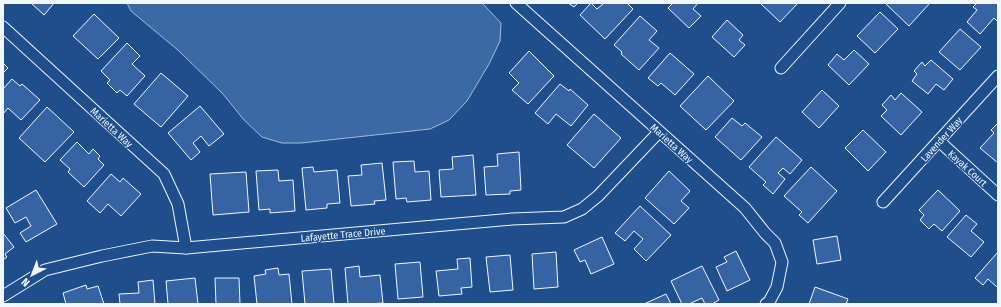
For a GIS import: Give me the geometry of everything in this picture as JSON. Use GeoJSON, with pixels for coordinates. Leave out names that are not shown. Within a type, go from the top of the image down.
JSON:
{"type":"FeatureCollection","features":[{"type":"Feature","properties":{"kind":"street","name":"Marietta Way"},"geometry":{"type":"LineString","coordinates":[[516,3],[744,208],[774,243],[782,262],[777,287],[766,304]]}},
{"type":"Feature","properties":{"kind":"street"},"geometry":{"type":"LineString","coordinates":[[781,68],[840,3]]}},
{"type":"Feature","properties":{"kind":"street","name":"Marietta Way"},"geometry":{"type":"LineString","coordinates":[[3,27],[164,174],[178,204],[186,248]]}},
{"type":"Feature","properties":{"kind":"street","name":"Lavender Way"},"geometry":{"type":"LineString","coordinates":[[883,202],[998,76]]}},
{"type":"Feature","properties":{"kind":"street","name":"Lafayette Trace Drive"},"geometry":{"type":"LineString","coordinates":[[3,296],[45,270],[152,246],[186,248],[512,219],[564,217],[582,209],[598,196],[659,132]]}},
{"type":"Feature","properties":{"kind":"street","name":"Kayak Court"},"geometry":{"type":"LineString","coordinates":[[939,141],[998,195]]}},
{"type":"Feature","properties":{"kind":"water"},"geometry":{"type":"Polygon","coordinates":[[[127,3],[482,3],[501,23],[500,41],[489,64],[467,101],[449,120],[430,129],[301,143],[282,143],[262,137],[244,120],[223,94],[179,51],[131,11],[127,3]]]}},
{"type":"Feature","properties":{"kind":"building"},"geometry":{"type":"Polygon","coordinates":[[[31,3],[54,3],[44,15],[31,3]]]}},
{"type":"Feature","properties":{"kind":"building"},"geometry":{"type":"Polygon","coordinates":[[[568,3],[578,3],[574,7],[568,3]]]}},
{"type":"Feature","properties":{"kind":"building"},"geometry":{"type":"Polygon","coordinates":[[[591,3],[597,9],[603,4],[602,3],[627,3],[633,9],[605,39],[580,15],[591,3]]]}},
{"type":"Feature","properties":{"kind":"building"},"geometry":{"type":"Polygon","coordinates":[[[673,3],[698,3],[693,9],[701,16],[689,28],[668,8],[673,3]]]}},
{"type":"Feature","properties":{"kind":"building"},"geometry":{"type":"Polygon","coordinates":[[[760,3],[798,3],[780,22],[760,3]]]}},
{"type":"Feature","properties":{"kind":"building"},"geometry":{"type":"Polygon","coordinates":[[[885,3],[930,3],[909,26],[885,3]]]}},
{"type":"Feature","properties":{"kind":"building"},"geometry":{"type":"Polygon","coordinates":[[[977,3],[998,3],[998,22],[994,18],[980,34],[967,22],[977,10],[973,7],[977,3]]]}},
{"type":"Feature","properties":{"kind":"building"},"geometry":{"type":"Polygon","coordinates":[[[880,12],[898,29],[875,53],[857,36],[880,12]]]}},
{"type":"Feature","properties":{"kind":"building"},"geometry":{"type":"Polygon","coordinates":[[[94,14],[119,38],[98,59],[73,36],[94,14]]]}},
{"type":"Feature","properties":{"kind":"building"},"geometry":{"type":"Polygon","coordinates":[[[640,16],[657,31],[649,40],[659,48],[639,70],[621,54],[622,52],[614,45],[640,16]]]}},
{"type":"Feature","properties":{"kind":"building"},"geometry":{"type":"Polygon","coordinates":[[[727,20],[743,35],[739,40],[745,45],[734,57],[712,37],[727,20]]]}},
{"type":"Feature","properties":{"kind":"building"},"geometry":{"type":"Polygon","coordinates":[[[960,29],[981,47],[960,70],[939,52],[960,29]]]}},
{"type":"Feature","properties":{"kind":"building"},"geometry":{"type":"Polygon","coordinates":[[[127,43],[140,56],[132,64],[145,76],[127,96],[120,90],[117,93],[107,83],[110,80],[101,71],[127,43]]]}},
{"type":"Feature","properties":{"kind":"building"},"geometry":{"type":"Polygon","coordinates":[[[854,50],[869,64],[849,85],[828,65],[837,54],[844,60],[854,50]]]}},
{"type":"Feature","properties":{"kind":"building"},"geometry":{"type":"Polygon","coordinates":[[[529,51],[554,76],[528,104],[512,90],[519,83],[509,73],[529,51]]]}},
{"type":"Feature","properties":{"kind":"building"},"geometry":{"type":"Polygon","coordinates":[[[670,53],[694,74],[675,95],[661,83],[658,86],[648,78],[670,53]]]}},
{"type":"Feature","properties":{"kind":"building"},"geometry":{"type":"Polygon","coordinates":[[[931,60],[953,79],[944,90],[936,84],[928,94],[912,81],[917,74],[914,71],[922,62],[925,66],[931,60]]]}},
{"type":"Feature","properties":{"kind":"building"},"geometry":{"type":"Polygon","coordinates":[[[3,63],[8,68],[3,73],[3,63]]]}},
{"type":"Feature","properties":{"kind":"building"},"geometry":{"type":"Polygon","coordinates":[[[161,73],[188,96],[161,127],[134,104],[161,73]]]}},
{"type":"Feature","properties":{"kind":"building"},"geometry":{"type":"Polygon","coordinates":[[[708,76],[734,101],[706,130],[680,106],[708,76]]]}},
{"type":"Feature","properties":{"kind":"building"},"geometry":{"type":"Polygon","coordinates":[[[12,79],[20,86],[22,84],[40,100],[21,120],[8,108],[3,114],[3,89],[12,79]]]}},
{"type":"Feature","properties":{"kind":"building"},"geometry":{"type":"Polygon","coordinates":[[[560,84],[569,91],[570,89],[588,105],[571,126],[556,114],[548,124],[535,113],[560,84]]]}},
{"type":"Feature","properties":{"kind":"building"},"geometry":{"type":"Polygon","coordinates":[[[822,90],[839,106],[819,128],[802,112],[822,90]]]}},
{"type":"Feature","properties":{"kind":"building"},"geometry":{"type":"Polygon","coordinates":[[[901,93],[922,112],[901,135],[881,116],[887,110],[882,105],[891,95],[895,100],[901,93]]]}},
{"type":"Feature","properties":{"kind":"building"},"geometry":{"type":"Polygon","coordinates":[[[200,106],[224,134],[209,146],[201,136],[193,143],[200,152],[191,160],[168,133],[200,106]]]}},
{"type":"Feature","properties":{"kind":"building"},"geometry":{"type":"Polygon","coordinates":[[[47,107],[74,132],[45,162],[19,138],[47,107]]]}},
{"type":"Feature","properties":{"kind":"building"},"geometry":{"type":"Polygon","coordinates":[[[594,114],[621,138],[594,168],[567,145],[594,114]]]}},
{"type":"Feature","properties":{"kind":"building"},"geometry":{"type":"Polygon","coordinates":[[[732,118],[742,126],[745,123],[762,137],[741,160],[715,137],[732,118]]]}},
{"type":"Feature","properties":{"kind":"building"},"geometry":{"type":"Polygon","coordinates":[[[998,123],[998,163],[980,148],[994,133],[991,130],[998,123]]]}},
{"type":"Feature","properties":{"kind":"building"},"geometry":{"type":"Polygon","coordinates":[[[863,130],[886,152],[868,171],[845,148],[863,130]]]}},
{"type":"Feature","properties":{"kind":"building"},"geometry":{"type":"Polygon","coordinates":[[[776,137],[802,160],[790,174],[783,168],[778,173],[785,179],[773,194],[763,185],[766,182],[749,167],[776,137]]]}},
{"type":"Feature","properties":{"kind":"building"},"geometry":{"type":"Polygon","coordinates":[[[77,142],[89,154],[93,149],[100,156],[98,159],[104,165],[84,187],[68,172],[70,169],[60,160],[77,142]]]}},
{"type":"Feature","properties":{"kind":"building"},"geometry":{"type":"Polygon","coordinates":[[[519,152],[521,190],[510,191],[510,194],[486,195],[484,167],[498,166],[497,154],[519,152]]]}},
{"type":"Feature","properties":{"kind":"building"},"geometry":{"type":"Polygon","coordinates":[[[473,155],[476,195],[441,197],[439,170],[453,169],[452,157],[473,155]]]}},
{"type":"Feature","properties":{"kind":"building"},"geometry":{"type":"Polygon","coordinates":[[[414,161],[415,172],[429,171],[431,200],[407,202],[406,198],[396,199],[393,162],[414,161]]]}},
{"type":"Feature","properties":{"kind":"building"},"geometry":{"type":"Polygon","coordinates":[[[382,163],[386,200],[374,201],[375,204],[351,206],[348,176],[362,175],[361,165],[382,163]]]}},
{"type":"Feature","properties":{"kind":"building"},"geometry":{"type":"Polygon","coordinates":[[[313,167],[314,172],[337,170],[340,203],[327,204],[327,208],[306,210],[302,168],[313,167]]]}},
{"type":"Feature","properties":{"kind":"building"},"geometry":{"type":"Polygon","coordinates":[[[811,167],[837,191],[808,223],[799,215],[802,212],[784,196],[811,167]]]}},
{"type":"Feature","properties":{"kind":"building"},"geometry":{"type":"Polygon","coordinates":[[[278,170],[279,181],[293,180],[295,211],[270,213],[270,209],[259,210],[256,171],[278,170]]]}},
{"type":"Feature","properties":{"kind":"building"},"geometry":{"type":"Polygon","coordinates":[[[669,171],[690,191],[681,201],[689,208],[674,224],[645,198],[669,171]]]}},
{"type":"Feature","properties":{"kind":"building"},"geometry":{"type":"Polygon","coordinates":[[[246,172],[249,212],[213,215],[210,174],[246,172]]]}},
{"type":"Feature","properties":{"kind":"building"},"geometry":{"type":"Polygon","coordinates":[[[111,174],[120,182],[123,178],[141,194],[121,216],[108,204],[100,213],[87,201],[111,174]]]}},
{"type":"Feature","properties":{"kind":"building"},"geometry":{"type":"Polygon","coordinates":[[[36,190],[57,224],[26,242],[20,233],[31,226],[26,217],[15,223],[6,208],[36,190]]]}},
{"type":"Feature","properties":{"kind":"building"},"geometry":{"type":"Polygon","coordinates":[[[938,190],[960,211],[942,231],[934,224],[929,229],[920,220],[924,215],[919,210],[938,190]]]}},
{"type":"Feature","properties":{"kind":"building"},"geometry":{"type":"Polygon","coordinates":[[[640,206],[671,235],[646,261],[634,249],[643,239],[634,231],[625,241],[615,233],[640,206]]]}},
{"type":"Feature","properties":{"kind":"building"},"geometry":{"type":"Polygon","coordinates":[[[966,215],[977,224],[971,231],[984,242],[971,257],[947,237],[966,215]]]}},
{"type":"Feature","properties":{"kind":"building"},"geometry":{"type":"Polygon","coordinates":[[[3,233],[14,247],[5,254],[7,257],[3,260],[3,233]]]}},
{"type":"Feature","properties":{"kind":"building"},"geometry":{"type":"Polygon","coordinates":[[[837,236],[841,260],[817,264],[813,240],[837,236]]]}},
{"type":"Feature","properties":{"kind":"building"},"geometry":{"type":"Polygon","coordinates":[[[602,237],[614,264],[591,274],[585,260],[580,262],[574,250],[602,237]]]}},
{"type":"Feature","properties":{"kind":"building"},"geometry":{"type":"Polygon","coordinates":[[[736,251],[750,280],[727,291],[716,267],[727,262],[724,257],[736,251]]]}},
{"type":"Feature","properties":{"kind":"building"},"geometry":{"type":"Polygon","coordinates":[[[556,252],[558,287],[534,289],[532,254],[556,252]]]}},
{"type":"Feature","properties":{"kind":"building"},"geometry":{"type":"Polygon","coordinates":[[[998,252],[998,287],[988,279],[983,285],[975,278],[998,252]]]}},
{"type":"Feature","properties":{"kind":"building"},"geometry":{"type":"Polygon","coordinates":[[[510,255],[513,290],[490,292],[486,257],[510,255]]]}},
{"type":"Feature","properties":{"kind":"building"},"geometry":{"type":"Polygon","coordinates":[[[470,258],[472,287],[461,288],[462,294],[439,296],[436,271],[458,269],[457,259],[470,258]]]}},
{"type":"Feature","properties":{"kind":"building"},"geometry":{"type":"Polygon","coordinates":[[[420,262],[423,297],[398,299],[395,264],[420,262]]]}},
{"type":"Feature","properties":{"kind":"building"},"geometry":{"type":"Polygon","coordinates":[[[359,266],[360,277],[380,275],[383,303],[348,304],[345,268],[359,266]]]}},
{"type":"Feature","properties":{"kind":"building"},"geometry":{"type":"Polygon","coordinates":[[[702,266],[719,300],[712,304],[705,304],[702,298],[689,304],[682,304],[671,281],[702,266]]]}},
{"type":"Feature","properties":{"kind":"building"},"geometry":{"type":"Polygon","coordinates":[[[278,268],[279,275],[289,274],[292,304],[257,304],[254,276],[266,274],[265,270],[278,268]]]}},
{"type":"Feature","properties":{"kind":"building"},"geometry":{"type":"Polygon","coordinates":[[[331,269],[334,304],[305,304],[302,271],[331,269]]]}},
{"type":"Feature","properties":{"kind":"building"},"geometry":{"type":"Polygon","coordinates":[[[195,278],[198,304],[168,304],[166,281],[195,278]]]}},
{"type":"Feature","properties":{"kind":"building"},"geometry":{"type":"Polygon","coordinates":[[[215,278],[239,278],[240,304],[216,304],[215,278]]]}},
{"type":"Feature","properties":{"kind":"building"},"geometry":{"type":"Polygon","coordinates":[[[153,280],[155,304],[120,304],[119,294],[139,293],[138,282],[153,280]]]}},
{"type":"Feature","properties":{"kind":"building"},"geometry":{"type":"Polygon","coordinates":[[[86,285],[87,289],[98,286],[104,304],[66,304],[63,293],[86,285]]]}},
{"type":"Feature","properties":{"kind":"building"},"geometry":{"type":"Polygon","coordinates":[[[815,287],[848,299],[846,304],[809,304],[815,287]]]}},
{"type":"Feature","properties":{"kind":"building"},"geometry":{"type":"Polygon","coordinates":[[[666,294],[671,304],[644,304],[666,294]]]}}]}
